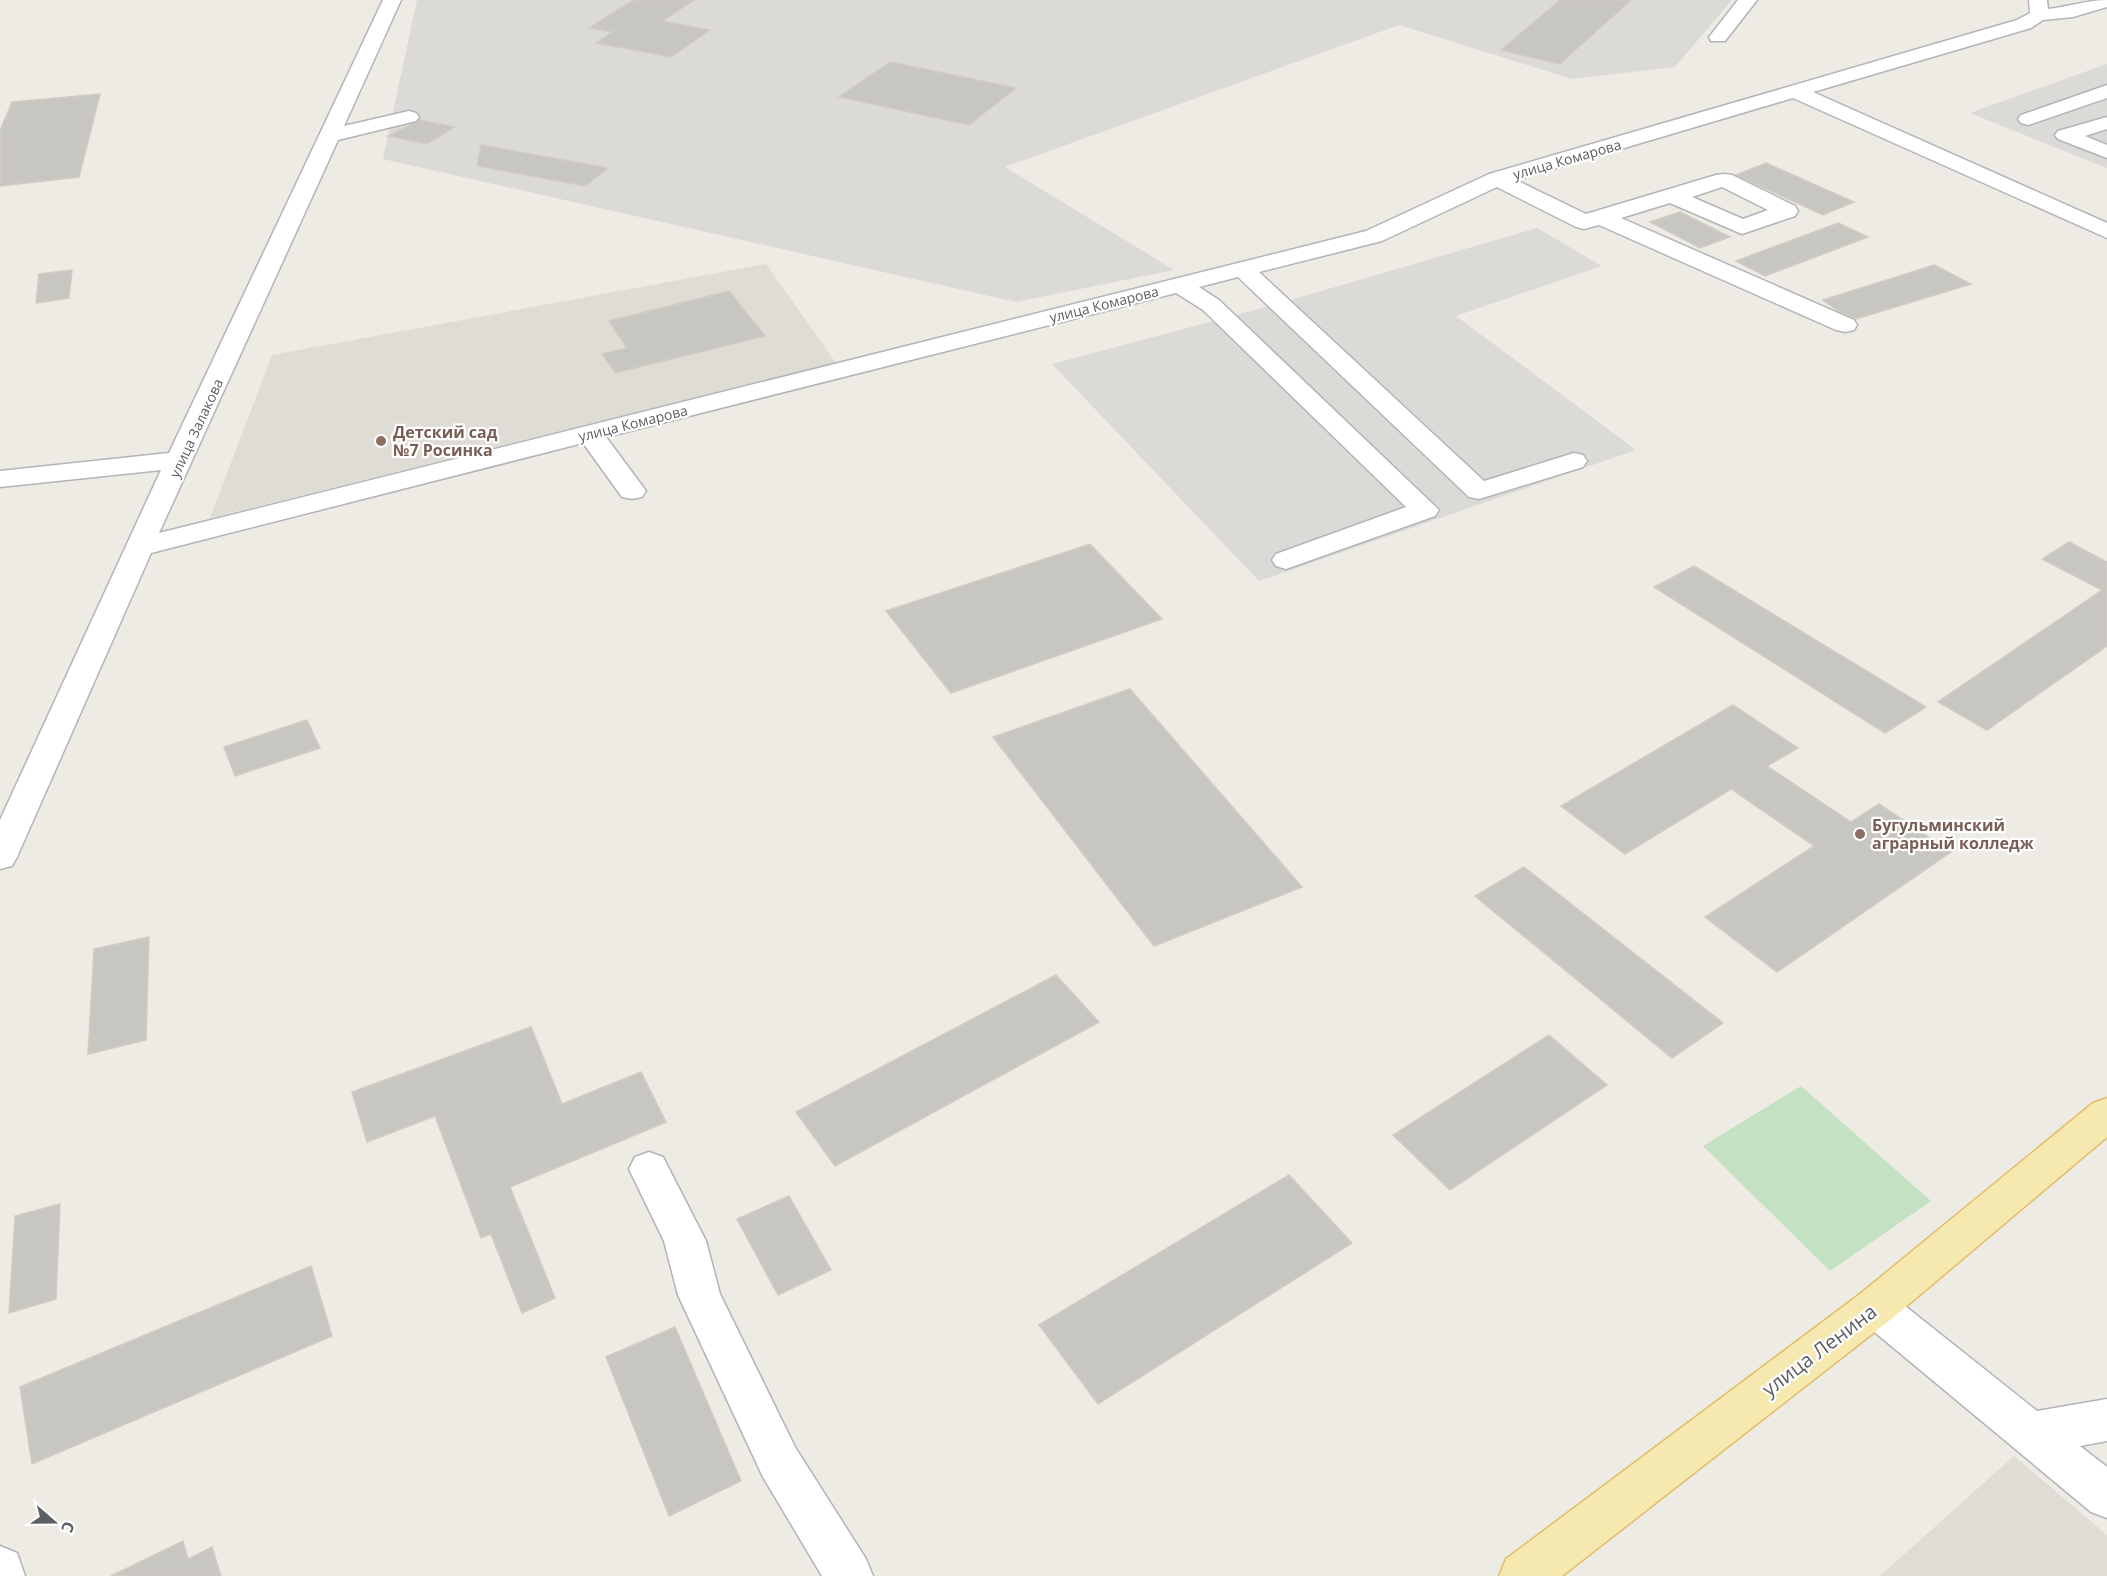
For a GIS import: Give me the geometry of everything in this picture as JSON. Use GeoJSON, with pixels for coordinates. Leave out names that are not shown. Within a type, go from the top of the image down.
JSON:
{"type":"FeatureCollection","features":[{"type":"Feature","properties":{"kind":"main road","name":"улица Ленина"},"geometry":{"type":"LineString","coordinates":[[1523,1576],[1875,1307],[2107,1114]]}},
{"type":"Feature","properties":{"kind":"street","name":"улица Залакова"},"geometry":{"type":"LineString","coordinates":[[0,857],[392,0]]}},
{"type":"Feature","properties":{"kind":"street"},"geometry":{"type":"LineString","coordinates":[[1718,36],[1748,0]]}},
{"type":"Feature","properties":{"kind":"street"},"geometry":{"type":"LineString","coordinates":[[2073,12],[2107,1]]}},
{"type":"Feature","properties":{"kind":"street","name":"улица Комарова"},"geometry":{"type":"LineString","coordinates":[[140,547],[1374,236],[1497,179],[2024,24],[2038,7],[2073,12]]}},
{"type":"Feature","properties":{"kind":"street"},"geometry":{"type":"LineString","coordinates":[[2073,12],[2096,20]]}},
{"type":"Feature","properties":{"kind":"street"},"geometry":{"type":"LineString","coordinates":[[2028,119],[2107,91]]}},
{"type":"Feature","properties":{"kind":"street"},"geometry":{"type":"LineString","coordinates":[[1796,92],[2107,231]]}},
{"type":"Feature","properties":{"kind":"street"},"geometry":{"type":"LineString","coordinates":[[331,135],[410,117]]}},
{"type":"Feature","properties":{"kind":"street"},"geometry":{"type":"LineString","coordinates":[[2107,123],[2065,135],[2107,153]]}},
{"type":"Feature","properties":{"kind":"street"},"geometry":{"type":"LineString","coordinates":[[1497,179],[1584,222],[1672,196]]}},
{"type":"Feature","properties":{"kind":"street"},"geometry":{"type":"LineString","coordinates":[[1600,217],[1845,325]]}},
{"type":"Feature","properties":{"kind":"street"},"geometry":{"type":"LineString","coordinates":[[1243,269],[1479,491],[1574,461]]}},
{"type":"Feature","properties":{"kind":"street"},"geometry":{"type":"LineString","coordinates":[[1179,285],[1211,305],[1425,510],[1286,560]]}},
{"type":"Feature","properties":{"kind":"street"},"geometry":{"type":"LineString","coordinates":[[590,434],[632,491]]}},
{"type":"Feature","properties":{"kind":"street"},"geometry":{"type":"LineString","coordinates":[[0,479],[181,460]]}},
{"type":"Feature","properties":{"kind":"street"},"geometry":{"type":"LineString","coordinates":[[649,1169],[685,1241],[699,1295],[779,1462],[849,1576]]}},
{"type":"Feature","properties":{"kind":"street"},"geometry":{"type":"LineString","coordinates":[[1875,1307],[2107,1496]]}},
{"type":"Feature","properties":{"kind":"street"},"geometry":{"type":"LineString","coordinates":[[2031,1433],[2107,1420]]}},
{"type":"Feature","properties":{"kind":"street"},"geometry":{"type":"LineString","coordinates":[[0,1570],[1,1576]]}},
{"type":"Feature","properties":{"kind":"shaded area"},"geometry":{"type":"Polygon","coordinates":[[[417,0],[1732,0],[1675,67],[1572,79],[1399,25],[1005,167],[1174,270],[1016,302],[383,159],[417,0]]]}},
{"type":"Feature","properties":{"kind":"shaded area"},"geometry":{"type":"Polygon","coordinates":[[[2107,64],[2107,168],[1970,113],[2107,64]]]}},
{"type":"Feature","properties":{"kind":"shaded area"},"geometry":{"type":"Polygon","coordinates":[[[1537,228],[1602,266],[1456,316],[1636,450],[1259,581],[1052,364],[1270,306],[1537,228]]]}},
{"type":"Feature","properties":{"kind":"shaded area","name":"Детский сад №7 Росинка"},"geometry":{"type":"Polygon","coordinates":[[[766,264],[836,363],[210,518],[272,355],[766,264]]]}},
{"type":"Feature","properties":{"kind":"shaded area"},"geometry":{"type":"Polygon","coordinates":[[[2014,1456],[2107,1535],[2107,1576],[1880,1576],[2014,1456]]]}},
{"type":"Feature","properties":{"kind":"green space"},"geometry":{"type":"Polygon","coordinates":[[[1801,1086],[1931,1201],[1830,1271],[1703,1146],[1801,1086]]]}},
{"type":"Feature","properties":{"kind":"building"},"geometry":{"type":"Polygon","coordinates":[[[633,0],[694,0],[662,21],[710,30],[671,57],[596,43],[613,32],[589,28],[633,0]]]}},
{"type":"Feature","properties":{"kind":"building"},"geometry":{"type":"Polygon","coordinates":[[[1560,0],[1631,0],[1560,64],[1501,50],[1560,0]]]}},
{"type":"Feature","properties":{"kind":"building"},"geometry":{"type":"Polygon","coordinates":[[[890,62],[1016,88],[969,125],[839,97],[890,62]]]}},
{"type":"Feature","properties":{"kind":"building"},"geometry":{"type":"Polygon","coordinates":[[[100,94],[79,177],[0,186],[0,131],[12,102],[100,94]]]}},
{"type":"Feature","properties":{"kind":"building"},"geometry":{"type":"Polygon","coordinates":[[[420,120],[454,127],[427,144],[388,136],[420,120]]]}},
{"type":"Feature","properties":{"kind":"building"},"geometry":{"type":"Polygon","coordinates":[[[481,145],[608,168],[585,186],[477,166],[481,145]]]}},
{"type":"Feature","properties":{"kind":"building"},"geometry":{"type":"Polygon","coordinates":[[[1766,163],[1854,202],[1823,215],[1736,175],[1766,163]]]}},
{"type":"Feature","properties":{"kind":"building"},"geometry":{"type":"Polygon","coordinates":[[[1680,212],[1730,237],[1700,248],[1650,222],[1680,212]]]}},
{"type":"Feature","properties":{"kind":"building"},"geometry":{"type":"Polygon","coordinates":[[[1838,223],[1868,237],[1765,276],[1736,261],[1838,223]]]}},
{"type":"Feature","properties":{"kind":"building"},"geometry":{"type":"Polygon","coordinates":[[[1934,265],[1971,284],[1856,319],[1823,300],[1934,265]]]}},
{"type":"Feature","properties":{"kind":"building"},"geometry":{"type":"Polygon","coordinates":[[[72,270],[69,298],[36,303],[39,274],[72,270]]]}},
{"type":"Feature","properties":{"kind":"building"},"geometry":{"type":"Polygon","coordinates":[[[729,291],[765,336],[615,373],[602,354],[627,348],[609,321],[729,291]]]}},
{"type":"Feature","properties":{"kind":"building"},"geometry":{"type":"Polygon","coordinates":[[[2069,542],[2107,562],[2107,646],[1987,730],[1938,702],[2102,590],[2042,559],[2069,542]]]}},
{"type":"Feature","properties":{"kind":"building"},"geometry":{"type":"Polygon","coordinates":[[[1090,544],[1162,619],[951,693],[886,611],[1090,544]]]}},
{"type":"Feature","properties":{"kind":"building"},"geometry":{"type":"Polygon","coordinates":[[[1694,566],[1926,707],[1885,733],[1654,587],[1694,566]]]}},
{"type":"Feature","properties":{"kind":"building"},"geometry":{"type":"Polygon","coordinates":[[[1130,689],[1302,887],[1154,946],[993,737],[1130,689]]]}},
{"type":"Feature","properties":{"kind":"building","name":"Бугульминский аграрный колледж"},"geometry":{"type":"Polygon","coordinates":[[[1733,705],[1798,748],[1767,766],[1851,822],[1879,804],[1951,852],[1777,972],[1705,917],[1814,846],[1731,789],[1625,854],[1561,806],[1733,705]]]}},
{"type":"Feature","properties":{"kind":"building"},"geometry":{"type":"Polygon","coordinates":[[[307,720],[320,748],[235,776],[224,747],[307,720]]]}},
{"type":"Feature","properties":{"kind":"building"},"geometry":{"type":"Polygon","coordinates":[[[1524,867],[1723,1023],[1672,1058],[1475,896],[1524,867]]]}},
{"type":"Feature","properties":{"kind":"building"},"geometry":{"type":"Polygon","coordinates":[[[149,937],[146,1040],[88,1054],[94,949],[149,937]]]}},
{"type":"Feature","properties":{"kind":"building"},"geometry":{"type":"Polygon","coordinates":[[[1056,975],[1099,1022],[835,1166],[796,1112],[1056,975]]]}},
{"type":"Feature","properties":{"kind":"building"},"geometry":{"type":"Polygon","coordinates":[[[531,1027],[562,1104],[641,1072],[666,1122],[510,1187],[555,1298],[522,1313],[491,1234],[481,1238],[435,1116],[367,1142],[352,1092],[531,1027]]]}},
{"type":"Feature","properties":{"kind":"building"},"geometry":{"type":"Polygon","coordinates":[[[1549,1035],[1607,1085],[1450,1190],[1393,1135],[1549,1035]]]}},
{"type":"Feature","properties":{"kind":"building"},"geometry":{"type":"Polygon","coordinates":[[[1289,1175],[1352,1243],[1098,1404],[1039,1325],[1289,1175]]]}},
{"type":"Feature","properties":{"kind":"building"},"geometry":{"type":"Polygon","coordinates":[[[789,1196],[831,1270],[778,1295],[737,1219],[789,1196]]]}},
{"type":"Feature","properties":{"kind":"building"},"geometry":{"type":"Polygon","coordinates":[[[60,1204],[56,1299],[9,1313],[15,1216],[60,1204]]]}},
{"type":"Feature","properties":{"kind":"building"},"geometry":{"type":"Polygon","coordinates":[[[311,1266],[332,1336],[32,1464],[20,1387],[311,1266]]]}},
{"type":"Feature","properties":{"kind":"building"},"geometry":{"type":"Polygon","coordinates":[[[675,1327],[741,1481],[669,1516],[606,1357],[675,1327]]]}},
{"type":"Feature","properties":{"kind":"building"},"geometry":{"type":"Polygon","coordinates":[[[183,1541],[188,1559],[212,1547],[221,1576],[111,1576],[183,1541]]]}},
{"type":"Feature","properties":{"kind":"place","name":"Детский сад №7 Росинка"},"geometry":{"type":"Point","coordinates":[381,441]}},
{"type":"Feature","properties":{"kind":"place","name":"Бугульминский аграрный колледж"},"geometry":{"type":"Point","coordinates":[1860,834]}}]}
